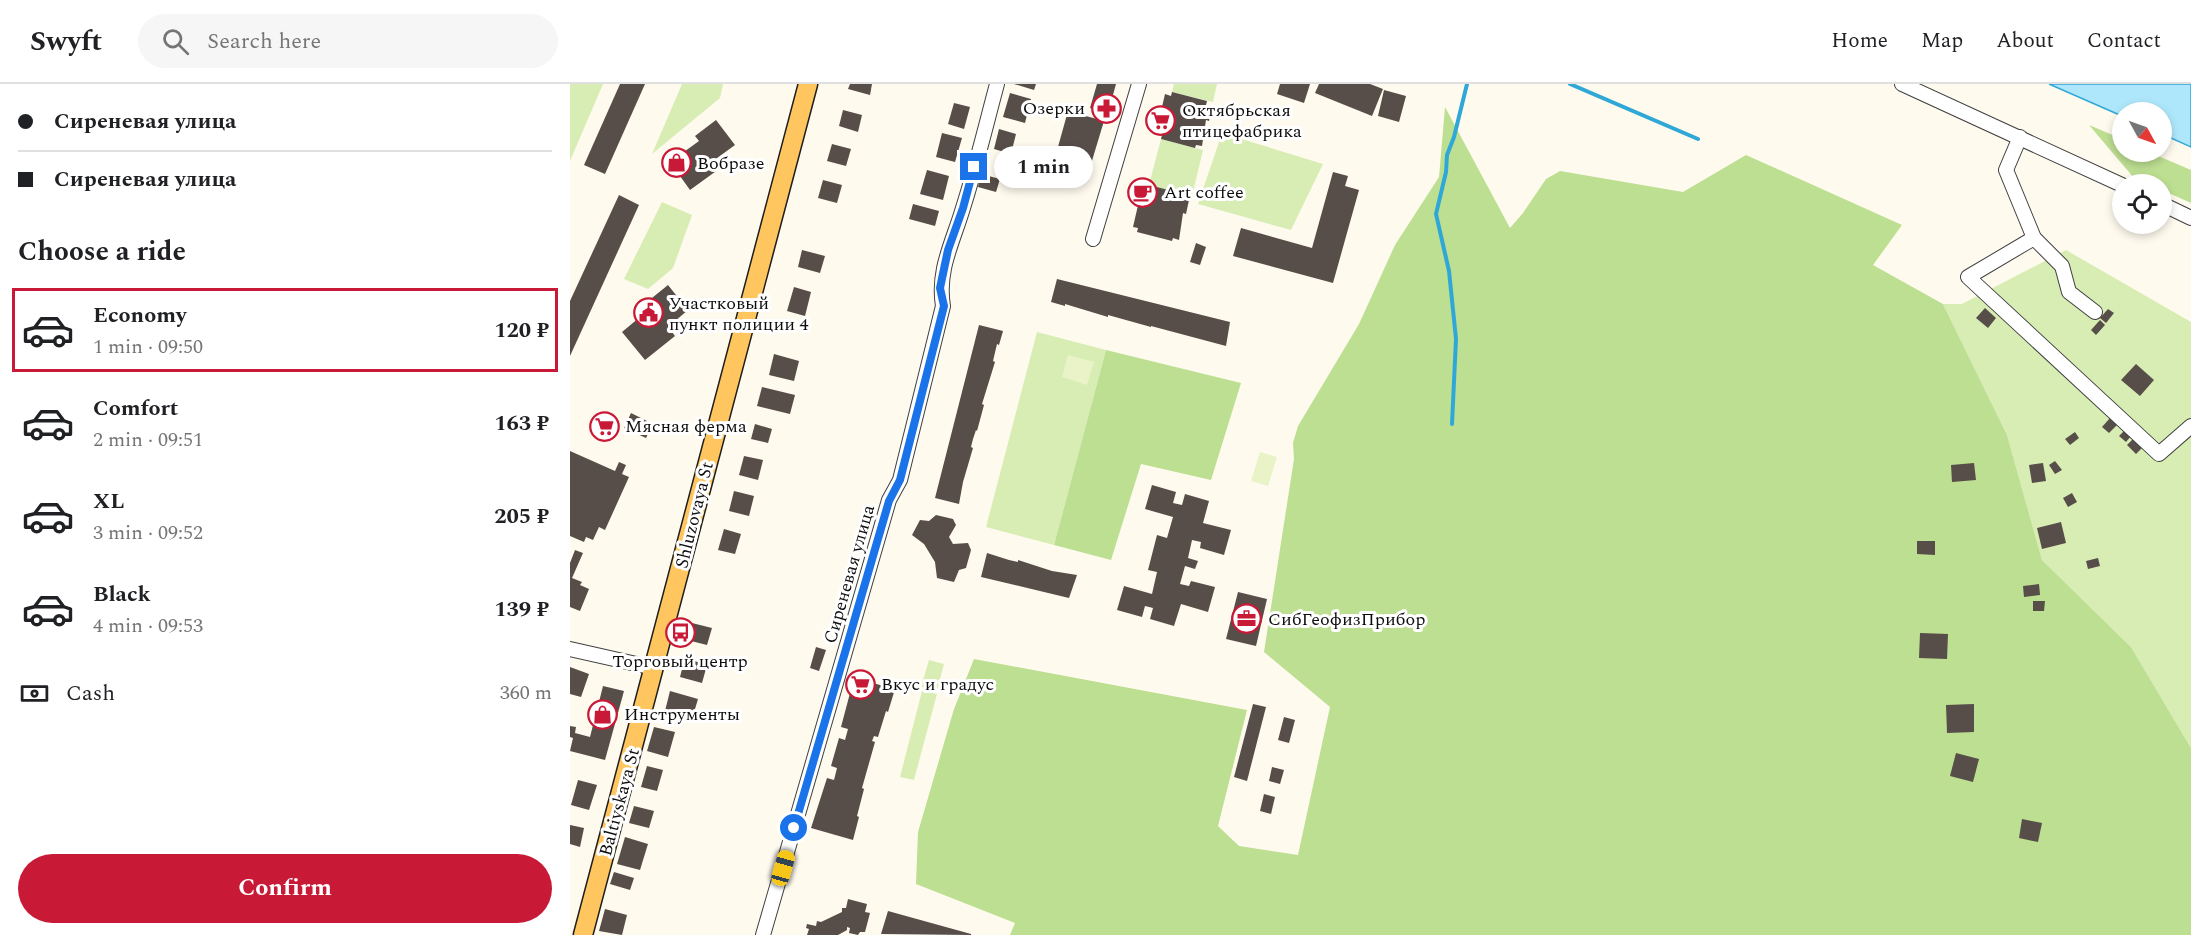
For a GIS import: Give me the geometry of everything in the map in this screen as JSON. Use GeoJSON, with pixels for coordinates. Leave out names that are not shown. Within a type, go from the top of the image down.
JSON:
{"type":"FeatureCollection","features":[{"type":"Feature","properties":{"kind":"main road","name":"Shluzovaya St"},"geometry":{"type":"LineString","coordinates":[[654,668],[808,84]]}},
{"type":"Feature","properties":{"kind":"main road","name":"Baltiyskaya St"},"geometry":{"type":"LineString","coordinates":[[583,935],[654,668]]}},
{"type":"Feature","properties":{"kind":"street","name":"Сиреневая улица"},"geometry":{"type":"LineString","coordinates":[[763,935],[889,501],[900,480],[944,306],[940,288],[948,250],[963,208],[997,84]]}},
{"type":"Feature","properties":{"kind":"street"},"geometry":{"type":"LineString","coordinates":[[1093,239],[1139,84]]}},
{"type":"Feature","properties":{"kind":"street"},"geometry":{"type":"LineString","coordinates":[[1902,84],[2112,180]]}},
{"type":"Feature","properties":{"kind":"street"},"geometry":{"type":"LineString","coordinates":[[2020,137],[2006,170],[2034,238],[2062,266],[2070,292],[2095,312]]}},
{"type":"Feature","properties":{"kind":"street"},"geometry":{"type":"LineString","coordinates":[[2172,209],[2191,218]]}},
{"type":"Feature","properties":{"kind":"street"},"geometry":{"type":"LineString","coordinates":[[2034,238],[1968,277],[2159,454],[2191,426]]}},
{"type":"Feature","properties":{"kind":"street"},"geometry":{"type":"LineString","coordinates":[[570,649],[654,668]]}},
{"type":"Feature","properties":{"kind":"green space"},"geometry":{"type":"Polygon","coordinates":[[[570,84],[603,84],[570,161],[570,84]]]}},
{"type":"Feature","properties":{"kind":"green space"},"geometry":{"type":"Polygon","coordinates":[[[682,84],[723,84],[720,98],[652,154],[682,84]]]}},
{"type":"Feature","properties":{"kind":"green space"},"geometry":{"type":"Polygon","coordinates":[[[1174,84],[1217,84],[1213,102],[1172,92],[1174,84]]]}},
{"type":"Feature","properties":{"kind":"green space"},"geometry":{"type":"Polygon","coordinates":[[[1445,107],[1510,228],[1546,179],[1560,171],[1683,192],[1746,155],[1902,225],[1873,265],[1943,304],[2007,435],[2042,560],[2131,647],[2191,748],[2191,935],[1010,935],[1015,923],[916,884],[918,832],[954,709],[974,659],[1247,710],[1218,826],[1239,846],[1298,855],[1330,707],[1264,652],[1294,459],[1293,443],[1298,426],[1359,324],[1395,245],[1439,177],[1445,107]]]}},
{"type":"Feature","properties":{"kind":"green space"},"geometry":{"type":"Polygon","coordinates":[[[2089,125],[2112,135],[2112,152],[2089,125]]]}},
{"type":"Feature","properties":{"kind":"green space"},"geometry":{"type":"Polygon","coordinates":[[[1222,133],[1323,164],[1291,230],[1198,204],[1222,133]]]}},
{"type":"Feature","properties":{"kind":"green space"},"geometry":{"type":"Polygon","coordinates":[[[1161,139],[1203,150],[1192,196],[1149,185],[1161,139]]]}},
{"type":"Feature","properties":{"kind":"green space"},"geometry":{"type":"Polygon","coordinates":[[[2120,162],[2172,162],[2191,170],[2191,203],[2172,194],[2172,174],[2131,174],[2120,162]]]}},
{"type":"Feature","properties":{"kind":"green space"},"geometry":{"type":"Polygon","coordinates":[[[662,202],[692,215],[673,268],[648,289],[624,279],[662,202]]]}},
{"type":"Feature","properties":{"kind":"green space"},"geometry":{"type":"Polygon","coordinates":[[[2066,250],[2191,322],[2191,748],[2131,647],[2042,560],[2007,435],[1943,304],[1962,304],[2066,250]]]}},
{"type":"Feature","properties":{"kind":"green space"},"geometry":{"type":"Polygon","coordinates":[[[1037,332],[1106,350],[1054,545],[986,527],[1037,332]]]}},
{"type":"Feature","properties":{"kind":"green space"},"geometry":{"type":"Polygon","coordinates":[[[1106,350],[1241,383],[1211,480],[1141,464],[1111,560],[1054,545],[1106,350]]]}},
{"type":"Feature","properties":{"kind":"green space"},"geometry":{"type":"Polygon","coordinates":[[[1068,355],[1094,362],[1087,385],[1062,377],[1068,355]]]}},
{"type":"Feature","properties":{"kind":"green space"},"geometry":{"type":"Polygon","coordinates":[[[1260,452],[1277,457],[1268,486],[1251,481],[1260,452]]]}},
{"type":"Feature","properties":{"kind":"green space"},"geometry":{"type":"Polygon","coordinates":[[[929,660],[944,664],[937,690],[921,687],[929,660]]]}},
{"type":"Feature","properties":{"kind":"green space"},"geometry":{"type":"Polygon","coordinates":[[[922,691],[937,694],[914,780],[900,777],[922,691]]]}},
{"type":"Feature","properties":{"kind":"water"},"geometry":{"type":"Polygon","coordinates":[[[2049,84],[2191,84],[2191,147],[2172,138],[2172,102],[2112,102],[2112,112],[2049,84]]]}},
{"type":"Feature","properties":{"kind":"building"},"geometry":{"type":"Polygon","coordinates":[[[620,84],[645,84],[605,174],[584,165],[620,84]]]}},
{"type":"Feature","properties":{"kind":"building"},"geometry":{"type":"Polygon","coordinates":[[[850,84],[872,84],[870,95],[848,89],[850,84]]]}},
{"type":"Feature","properties":{"kind":"building"},"geometry":{"type":"Polygon","coordinates":[[[1014,84],[1036,84],[1034,90],[1014,84]]]}},
{"type":"Feature","properties":{"kind":"building"},"geometry":{"type":"Polygon","coordinates":[[[1097,84],[1116,84],[1108,113],[1090,108],[1097,84]]]}},
{"type":"Feature","properties":{"kind":"building"},"geometry":{"type":"Polygon","coordinates":[[[1280,84],[1310,84],[1304,103],[1277,94],[1280,84]]]}},
{"type":"Feature","properties":{"kind":"building"},"geometry":{"type":"Polygon","coordinates":[[[1319,84],[1370,84],[1383,89],[1372,116],[1315,93],[1319,84]]]}},
{"type":"Feature","properties":{"kind":"building"},"geometry":{"type":"Polygon","coordinates":[[[1384,90],[1406,96],[1399,122],[1378,116],[1384,90]]]}},
{"type":"Feature","properties":{"kind":"building"},"geometry":{"type":"Polygon","coordinates":[[[1172,92],[1207,101],[1206,105],[1212,106],[1209,121],[1206,120],[1202,146],[1196,145],[1195,148],[1161,139],[1162,135],[1156,133],[1165,94],[1171,96],[1172,92]]]}},
{"type":"Feature","properties":{"kind":"building"},"geometry":{"type":"Polygon","coordinates":[[[1010,93],[1031,99],[1025,123],[1003,117],[1010,93]]]}},
{"type":"Feature","properties":{"kind":"building"},"geometry":{"type":"Polygon","coordinates":[[[954,103],[970,107],[964,129],[948,124],[954,103]]]}},
{"type":"Feature","properties":{"kind":"building"},"geometry":{"type":"Polygon","coordinates":[[[843,110],[862,115],[858,132],[839,126],[843,110]]]}},
{"type":"Feature","properties":{"kind":"building"},"geometry":{"type":"Polygon","coordinates":[[[1068,111],[1104,121],[1091,164],[1056,154],[1068,111]]]}},
{"type":"Feature","properties":{"kind":"building"},"geometry":{"type":"Polygon","coordinates":[[[716,120],[735,145],[713,161],[719,169],[690,190],[670,162],[699,141],[695,136],[716,120]]]}},
{"type":"Feature","properties":{"kind":"building"},"geometry":{"type":"Polygon","coordinates":[[[999,129],[1016,134],[1011,154],[994,149],[999,129]]]}},
{"type":"Feature","properties":{"kind":"building"},"geometry":{"type":"Polygon","coordinates":[[[942,133],[962,138],[955,162],[936,157],[942,133]]]}},
{"type":"Feature","properties":{"kind":"building"},"geometry":{"type":"Polygon","coordinates":[[[832,144],[851,149],[846,166],[827,161],[832,144]]]}},
{"type":"Feature","properties":{"kind":"building"},"geometry":{"type":"Polygon","coordinates":[[[927,170],[949,176],[943,200],[920,194],[927,170]]]}},
{"type":"Feature","properties":{"kind":"building"},"geometry":{"type":"Polygon","coordinates":[[[1333,172],[1348,176],[1345,186],[1359,190],[1333,283],[1233,256],[1241,228],[1312,248],[1333,172]]]}},
{"type":"Feature","properties":{"kind":"building"},"geometry":{"type":"Polygon","coordinates":[[[981,174],[1000,179],[996,192],[978,187],[981,174]]]}},
{"type":"Feature","properties":{"kind":"building"},"geometry":{"type":"Polygon","coordinates":[[[823,180],[842,185],[837,203],[818,198],[823,180]]]}},
{"type":"Feature","properties":{"kind":"building"},"geometry":{"type":"Polygon","coordinates":[[[1149,185],[1184,194],[1183,198],[1189,200],[1186,214],[1183,213],[1179,240],[1173,238],[1172,241],[1137,232],[1138,228],[1133,227],[1142,188],[1149,189],[1149,185]]]}},
{"type":"Feature","properties":{"kind":"building"},"geometry":{"type":"Polygon","coordinates":[[[619,195],[639,205],[570,356],[570,301],[619,195]]]}},
{"type":"Feature","properties":{"kind":"building"},"geometry":{"type":"Polygon","coordinates":[[[913,204],[939,211],[935,226],[909,219],[913,204]]]}},
{"type":"Feature","properties":{"kind":"building"},"geometry":{"type":"Polygon","coordinates":[[[1196,243],[1206,247],[1200,265],[1190,262],[1196,243]]]}},
{"type":"Feature","properties":{"kind":"building"},"geometry":{"type":"Polygon","coordinates":[[[802,250],[825,256],[820,273],[798,267],[802,250]]]}},
{"type":"Feature","properties":{"kind":"building"},"geometry":{"type":"Polygon","coordinates":[[[1057,279],[1230,322],[1226,346],[1051,302],[1057,279]]]}},
{"type":"Feature","properties":{"kind":"building"},"geometry":{"type":"Polygon","coordinates":[[[668,285],[688,310],[668,327],[675,336],[645,360],[622,332],[652,307],[647,302],[668,285]]]}},
{"type":"Feature","properties":{"kind":"building"},"geometry":{"type":"Polygon","coordinates":[[[794,287],[811,292],[805,316],[787,311],[794,287]]]}},
{"type":"Feature","properties":{"kind":"building"},"geometry":{"type":"Polygon","coordinates":[[[1985,308],[1996,318],[1988,328],[1976,318],[1985,308]]]}},
{"type":"Feature","properties":{"kind":"building"},"geometry":{"type":"Polygon","coordinates":[[[2108,309],[2114,313],[2106,323],[2100,318],[2108,309]]]}},
{"type":"Feature","properties":{"kind":"building"},"geometry":{"type":"Polygon","coordinates":[[[2100,320],[2105,325],[2096,335],[2091,330],[2100,320]]]}},
{"type":"Feature","properties":{"kind":"building"},"geometry":{"type":"Polygon","coordinates":[[[979,325],[1003,331],[999,345],[997,344],[993,361],[995,362],[973,439],[971,447],[973,448],[959,504],[935,498],[979,325]]]}},
{"type":"Feature","properties":{"kind":"building"},"geometry":{"type":"Polygon","coordinates":[[[774,354],[799,361],[794,381],[769,375],[774,354]]]}},
{"type":"Feature","properties":{"kind":"building"},"geometry":{"type":"Polygon","coordinates":[[[2136,364],[2154,380],[2140,396],[2121,380],[2136,364]]]}},
{"type":"Feature","properties":{"kind":"building"},"geometry":{"type":"Polygon","coordinates":[[[762,387],[795,395],[790,414],[757,406],[762,387]]]}},
{"type":"Feature","properties":{"kind":"building"},"geometry":{"type":"Polygon","coordinates":[[[631,413],[653,424],[646,438],[624,428],[631,413]]]}},
{"type":"Feature","properties":{"kind":"building","name":"Мясная ферма"},"geometry":{"type":"Polygon","coordinates":[[[600,416],[613,422],[612,426],[615,427],[606,437],[593,431],[600,416]]]}},
{"type":"Feature","properties":{"kind":"building"},"geometry":{"type":"Polygon","coordinates":[[[2110,418],[2117,425],[2109,433],[2102,427],[2110,418]]]}},
{"type":"Feature","properties":{"kind":"building"},"geometry":{"type":"Polygon","coordinates":[[[755,424],[772,429],[768,443],[751,439],[755,424]]]}},
{"type":"Feature","properties":{"kind":"building"},"geometry":{"type":"Polygon","coordinates":[[[2125,430],[2131,436],[2126,442],[2119,436],[2125,430]]]}},
{"type":"Feature","properties":{"kind":"building"},"geometry":{"type":"Polygon","coordinates":[[[2075,432],[2079,438],[2070,445],[2065,439],[2075,432]]]}},
{"type":"Feature","properties":{"kind":"building"},"geometry":{"type":"Polygon","coordinates":[[[2133,439],[2142,448],[2136,454],[2127,445],[2133,439]]]}},
{"type":"Feature","properties":{"kind":"building"},"geometry":{"type":"Polygon","coordinates":[[[570,451],[615,471],[619,462],[626,465],[622,474],[629,477],[605,530],[599,527],[593,540],[586,537],[584,542],[570,536],[570,451]]]}},
{"type":"Feature","properties":{"kind":"building"},"geometry":{"type":"Polygon","coordinates":[[[744,456],[763,460],[758,480],[739,475],[744,456]]]}},
{"type":"Feature","properties":{"kind":"building"},"geometry":{"type":"Polygon","coordinates":[[[2055,461],[2062,470],[2055,474],[2049,465],[2055,461]]]}},
{"type":"Feature","properties":{"kind":"building"},"geometry":{"type":"Polygon","coordinates":[[[1974,463],[1976,480],[1952,482],[1951,465],[1974,463]]]}},
{"type":"Feature","properties":{"kind":"building"},"geometry":{"type":"Polygon","coordinates":[[[2043,463],[2046,481],[2032,483],[2029,465],[2043,463]]]}},
{"type":"Feature","properties":{"kind":"building"},"geometry":{"type":"Polygon","coordinates":[[[1152,485],[1176,492],[1173,503],[1182,505],[1185,494],[1209,501],[1203,523],[1231,530],[1224,555],[1200,548],[1201,542],[1192,540],[1188,558],[1198,561],[1195,569],[1185,566],[1180,584],[1189,586],[1191,581],[1215,587],[1208,612],[1181,604],[1174,626],[1150,619],[1153,608],[1145,606],[1142,617],[1117,610],[1124,586],[1152,594],[1157,572],[1148,570],[1157,535],[1167,538],[1173,517],[1145,509],[1152,485]]]}},
{"type":"Feature","properties":{"kind":"building"},"geometry":{"type":"Polygon","coordinates":[[[734,491],[754,496],[749,516],[729,511],[734,491]]]}},
{"type":"Feature","properties":{"kind":"building"},"geometry":{"type":"Polygon","coordinates":[[[2072,493],[2077,502],[2068,507],[2063,498],[2072,493]]]}},
{"type":"Feature","properties":{"kind":"building"},"geometry":{"type":"Polygon","coordinates":[[[936,515],[953,519],[956,525],[949,537],[953,544],[968,543],[971,550],[966,568],[959,570],[954,582],[937,578],[935,562],[924,544],[912,535],[920,520],[929,521],[936,515]]]}},
{"type":"Feature","properties":{"kind":"building"},"geometry":{"type":"Polygon","coordinates":[[[2061,522],[2066,543],[2042,549],[2037,528],[2061,522]]]}},
{"type":"Feature","properties":{"kind":"building"},"geometry":{"type":"Polygon","coordinates":[[[724,529],[741,534],[735,554],[718,550],[724,529]]]}},
{"type":"Feature","properties":{"kind":"building"},"geometry":{"type":"Polygon","coordinates":[[[1917,541],[1935,541],[1935,555],[1917,554],[1917,541]]]}},
{"type":"Feature","properties":{"kind":"building"},"geometry":{"type":"Polygon","coordinates":[[[575,550],[583,553],[572,578],[582,582],[580,585],[589,589],[580,611],[570,607],[570,563],[575,550]]]}},
{"type":"Feature","properties":{"kind":"building"},"geometry":{"type":"Polygon","coordinates":[[[987,553],[1052,571],[1077,575],[1069,598],[981,577],[987,553]]]}},
{"type":"Feature","properties":{"kind":"building"},"geometry":{"type":"Polygon","coordinates":[[[2098,558],[2100,566],[2088,569],[2086,561],[2098,558]]]}},
{"type":"Feature","properties":{"kind":"building"},"geometry":{"type":"Polygon","coordinates":[[[2039,584],[2040,595],[2024,597],[2023,586],[2039,584]]]}},
{"type":"Feature","properties":{"kind":"building","name":"СибГеофизПрибор"},"geometry":{"type":"Polygon","coordinates":[[[1238,592],[1267,599],[1256,646],[1226,639],[1238,592]]]}},
{"type":"Feature","properties":{"kind":"building"},"geometry":{"type":"Polygon","coordinates":[[[2033,601],[2045,601],[2044,611],[2033,611],[2033,601]]]}},
{"type":"Feature","properties":{"kind":"building"},"geometry":{"type":"Polygon","coordinates":[[[692,623],[712,628],[707,645],[687,640],[692,623]]]}},
{"type":"Feature","properties":{"kind":"building"},"geometry":{"type":"Polygon","coordinates":[[[1920,633],[1948,634],[1947,659],[1919,658],[1920,633]]]}},
{"type":"Feature","properties":{"kind":"building"},"geometry":{"type":"Polygon","coordinates":[[[816,647],[826,650],[819,671],[810,668],[816,647]]]}},
{"type":"Feature","properties":{"kind":"building"},"geometry":{"type":"Polygon","coordinates":[[[685,658],[707,665],[702,683],[680,677],[685,658]]]}},
{"type":"Feature","properties":{"kind":"building"},"geometry":{"type":"Polygon","coordinates":[[[570,667],[589,674],[581,697],[570,694],[570,667]]]}},
{"type":"Feature","properties":{"kind":"building"},"geometry":{"type":"Polygon","coordinates":[[[854,678],[895,689],[878,737],[874,736],[872,741],[875,742],[862,788],[864,789],[853,840],[811,828],[827,778],[834,780],[837,768],[831,766],[839,738],[845,740],[848,729],[841,727],[854,678]]]}},
{"type":"Feature","properties":{"kind":"building"},"geometry":{"type":"Polygon","coordinates":[[[603,686],[624,691],[605,760],[570,751],[573,738],[570,737],[570,726],[576,727],[575,733],[590,737],[593,725],[597,726],[603,703],[599,702],[603,686]]]}},
{"type":"Feature","properties":{"kind":"building"},"geometry":{"type":"Polygon","coordinates":[[[670,691],[698,699],[692,719],[665,711],[670,691]]]}},
{"type":"Feature","properties":{"kind":"building"},"geometry":{"type":"Polygon","coordinates":[[[1253,704],[1266,707],[1247,781],[1234,777],[1253,704]]]}},
{"type":"Feature","properties":{"kind":"building"},"geometry":{"type":"Polygon","coordinates":[[[1974,704],[1974,732],[1947,733],[1946,705],[1974,704]]]}},
{"type":"Feature","properties":{"kind":"building"},"geometry":{"type":"Polygon","coordinates":[[[1284,717],[1295,720],[1289,743],[1278,740],[1284,717]]]}},
{"type":"Feature","properties":{"kind":"building"},"geometry":{"type":"Polygon","coordinates":[[[654,727],[675,732],[668,757],[647,751],[654,727]]]}},
{"type":"Feature","properties":{"kind":"building"},"geometry":{"type":"Polygon","coordinates":[[[1956,753],[1979,759],[1973,782],[1950,776],[1956,753]]]}},
{"type":"Feature","properties":{"kind":"building"},"geometry":{"type":"Polygon","coordinates":[[[647,766],[663,770],[657,791],[641,787],[647,766]]]}},
{"type":"Feature","properties":{"kind":"building"},"geometry":{"type":"Polygon","coordinates":[[[1272,767],[1284,770],[1280,784],[1269,781],[1272,767]]]}},
{"type":"Feature","properties":{"kind":"building"},"geometry":{"type":"Polygon","coordinates":[[[578,780],[597,785],[589,810],[571,805],[578,780]]]}},
{"type":"Feature","properties":{"kind":"building"},"geometry":{"type":"Polygon","coordinates":[[[1264,794],[1275,797],[1271,814],[1260,811],[1264,794]]]}},
{"type":"Feature","properties":{"kind":"building"},"geometry":{"type":"Polygon","coordinates":[[[634,806],[654,811],[649,828],[629,823],[634,806]]]}},
{"type":"Feature","properties":{"kind":"building"},"geometry":{"type":"Polygon","coordinates":[[[2022,819],[2042,823],[2038,842],[2019,838],[2022,819]]]}},
{"type":"Feature","properties":{"kind":"building"},"geometry":{"type":"Polygon","coordinates":[[[570,825],[584,828],[580,847],[570,844],[570,825]]]}},
{"type":"Feature","properties":{"kind":"building"},"geometry":{"type":"Polygon","coordinates":[[[625,837],[648,844],[640,870],[617,864],[625,837]]]}},
{"type":"Feature","properties":{"kind":"building"},"geometry":{"type":"Polygon","coordinates":[[[614,872],[634,878],[630,890],[610,884],[614,872]]]}},
{"type":"Feature","properties":{"kind":"building"},"geometry":{"type":"Polygon","coordinates":[[[848,899],[867,904],[865,912],[870,913],[865,932],[860,932],[858,935],[849,933],[850,928],[847,927],[847,930],[838,935],[807,935],[809,929],[806,928],[807,924],[816,926],[817,921],[821,922],[842,912],[842,908],[846,908],[848,899]]]}},
{"type":"Feature","properties":{"kind":"building"},"geometry":{"type":"Polygon","coordinates":[[[605,909],[627,915],[622,935],[599,931],[605,909]]]}},
{"type":"Feature","properties":{"kind":"building"},"geometry":{"type":"Polygon","coordinates":[[[888,911],[971,934],[971,935],[881,934],[888,911]]]}},
{"type":"Feature","properties":{"kind":"waterway"},"geometry":{"type":"LineString","coordinates":[[1452,424],[1456,339],[1449,271],[1436,214],[1446,172],[1447,155],[1454,137],[1467,84]]}},
{"type":"Feature","properties":{"kind":"waterway"},"geometry":{"type":"LineString","coordinates":[[1570,84],[1698,139]]}},
{"type":"Feature","properties":{"kind":"place","name":"Озерки"},"geometry":{"type":"Point","coordinates":[1106,108]}},
{"type":"Feature","properties":{"kind":"place","name":"Октябрьская птицефабрика"},"geometry":{"type":"Point","coordinates":[1161,120]}},
{"type":"Feature","properties":{"kind":"place","name":"Вобразе"},"geometry":{"type":"Point","coordinates":[676,163]}},
{"type":"Feature","properties":{"kind":"place","name":"Art coffee"},"geometry":{"type":"Point","coordinates":[1143,192]}},
{"type":"Feature","properties":{"kind":"place","name":"Участковый пункт полиции 4"},"geometry":{"type":"Point","coordinates":[648,313]}},
{"type":"Feature","properties":{"kind":"place","name":"Мясная ферма"},"geometry":{"type":"Point","coordinates":[604,426]}},
{"type":"Feature","properties":{"kind":"place","name":"СибГеофизПрибор"},"geometry":{"type":"Point","coordinates":[1247,619]}},
{"type":"Feature","properties":{"kind":"place","name":"Торговый центр"},"geometry":{"type":"Point","coordinates":[680,632]}},
{"type":"Feature","properties":{"kind":"place","name":"Вкус и градус"},"geometry":{"type":"Point","coordinates":[860,684]}},
{"type":"Feature","properties":{"kind":"place","name":"Инструменты"},"geometry":{"type":"Point","coordinates":[603,714]}},
{"type":"Feature","properties":{"kind":"route"},"geometry":{"type":"LineString","coordinates":[[794,828],[889,501],[900,480],[944,306],[940,288],[948,250],[974,167]]}}]}
